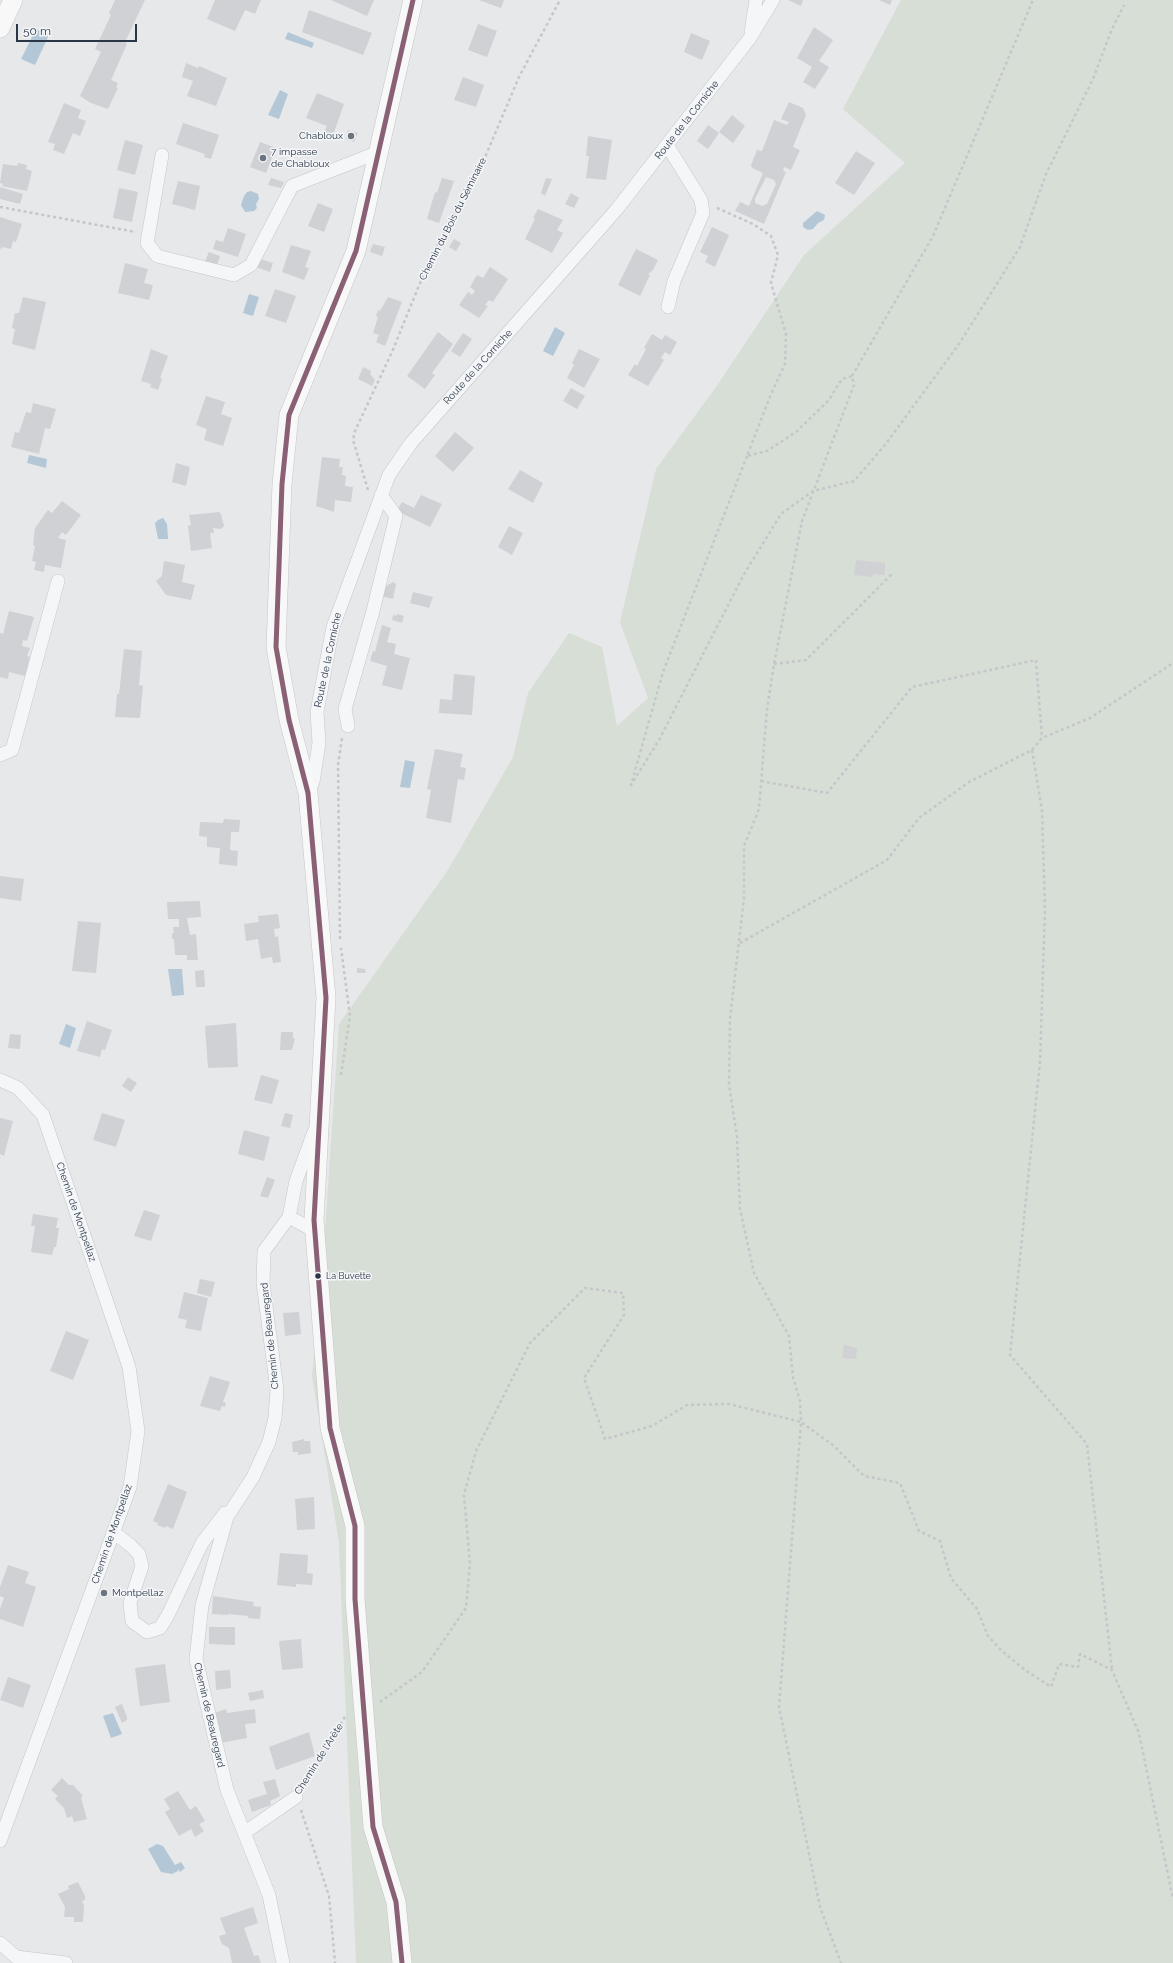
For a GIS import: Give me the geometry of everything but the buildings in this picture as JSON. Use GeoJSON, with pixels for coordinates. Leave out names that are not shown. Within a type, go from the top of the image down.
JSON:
{"type":"FeatureCollection","features":[{"type":"Feature","properties":{"kind":"main road"},"geometry":{"type":"LineString","coordinates":[[0,28],[13,0]]}},
{"type":"Feature","properties":{"kind":"main road"},"geometry":{"type":"LineString","coordinates":[[402,1963],[396,1902],[373,1827],[355,1713],[355,1526],[330,1428],[315,1230],[326,998],[308,793],[289,720],[276,647],[282,484],[288,423],[292,408],[356,251],[413,0]]}},
{"type":"Feature","properties":{"kind":"street"},"geometry":{"type":"LineString","coordinates":[[750,38],[756,0]]}},
{"type":"Feature","properties":{"kind":"street","name":"Route de la Corniche"},"geometry":{"type":"LineString","coordinates":[[308,793],[313,782],[319,743],[317,712],[333,627],[389,475],[411,442],[617,209],[750,38],[773,0]]}},
{"type":"Feature","properties":{"kind":"street"},"geometry":{"type":"LineString","coordinates":[[667,145],[701,200],[703,212],[674,281],[668,307]]}},
{"type":"Feature","properties":{"kind":"street"},"geometry":{"type":"LineString","coordinates":[[162,155],[147,243],[157,256],[234,275],[251,265],[292,186],[379,152]]}},
{"type":"Feature","properties":{"kind":"street"},"geometry":{"type":"LineString","coordinates":[[348,726],[345,709],[373,611],[396,516],[381,495]]}},
{"type":"Feature","properties":{"kind":"street"},"geometry":{"type":"LineString","coordinates":[[0,755],[12,750],[58,581]]}},
{"type":"Feature","properties":{"kind":"street","name":"Chemin de Montpellaz"},"geometry":{"type":"LineString","coordinates":[[0,1080],[18,1088],[42,1116],[129,1367],[138,1431],[130,1487],[0,1841]]}},
{"type":"Feature","properties":{"kind":"street"},"geometry":{"type":"LineString","coordinates":[[315,1230],[289,1217],[296,1181],[320,1117]]}},
{"type":"Feature","properties":{"kind":"street","name":"Chemin de Beauregard"},"geometry":{"type":"LineString","coordinates":[[283,1963],[269,1895],[227,1790],[196,1659],[202,1605],[227,1517],[253,1477],[269,1442],[275,1418],[277,1390],[263,1283],[264,1251],[289,1217]]}},
{"type":"Feature","properties":{"kind":"street"},"geometry":{"type":"LineString","coordinates":[[113,1532],[139,1554],[142,1566],[130,1603],[132,1622],[147,1632],[160,1628],[168,1615],[202,1543],[224,1514],[236,1503]]}},
{"type":"Feature","properties":{"kind":"street","name":"Chemin de l'Arête"},"geometry":{"type":"LineString","coordinates":[[244,1833],[296,1797]]}},
{"type":"Feature","properties":{"kind":"street"},"geometry":{"type":"LineString","coordinates":[[0,1943],[16,1957],[66,1963]]}},
{"type":"Feature","properties":{"kind":"path","name":"Chemin du Bois du Séminaire"},"geometry":{"type":"LineString","coordinates":[[376,508],[358,462],[353,440],[354,431],[392,352],[429,261],[486,155],[519,77],[560,0]]}},
{"type":"Feature","properties":{"kind":"path"},"geometry":{"type":"LineString","coordinates":[[841,1963],[820,1907],[779,1707],[801,1422],[800,1400],[793,1377],[789,1336],[754,1273],[740,1209],[737,1137],[729,1084],[730,1019],[744,898],[744,846],[759,809],[765,730],[774,664],[802,521],[854,385],[852,376],[933,236],[1033,0]]}},
{"type":"Feature","properties":{"kind":"path"},"geometry":{"type":"LineString","coordinates":[[701,200],[754,224],[771,236],[778,255],[771,282],[786,334],[785,364],[771,394],[663,672],[631,785],[659,740],[743,576],[781,514],[813,491],[854,481],[885,445],[960,344],[1020,247],[1046,174],[1093,79],[1112,29],[1124,5]]}},
{"type":"Feature","properties":{"kind":"path"},"geometry":{"type":"LineString","coordinates":[[0,207],[148,234]]}},
{"type":"Feature","properties":{"kind":"path"},"geometry":{"type":"LineString","coordinates":[[748,456],[767,451],[796,432],[828,401],[842,379],[852,376]]}},
{"type":"Feature","properties":{"kind":"path"},"geometry":{"type":"LineString","coordinates":[[774,664],[806,660],[892,574]]}},
{"type":"Feature","properties":{"kind":"path"},"geometry":{"type":"LineString","coordinates":[[761,782],[827,793],[912,687],[1036,660],[1042,738]]}},
{"type":"Feature","properties":{"kind":"path"},"geometry":{"type":"LineString","coordinates":[[740,943],[887,860],[919,818],[969,782],[1032,750],[1042,738],[1090,718],[1173,663]]}},
{"type":"Feature","properties":{"kind":"path"},"geometry":{"type":"LineString","coordinates":[[1032,750],[1042,810],[1045,910],[1040,1062],[1010,1355],[1087,1444],[1112,1670],[1139,1733],[1173,1899]]}},
{"type":"Feature","properties":{"kind":"path"},"geometry":{"type":"LineString","coordinates":[[355,1713],[422,1672],[466,1608],[470,1564],[464,1495],[476,1451],[530,1343],[585,1288],[623,1293],[624,1315],[584,1378],[605,1439],[652,1426],[687,1405],[729,1404],[801,1422],[834,1446],[864,1476],[900,1484],[919,1531],[940,1541],[951,1578],[977,1609],[988,1636],[1002,1651],[1025,1670],[1051,1687],[1059,1664],[1078,1668],[1080,1654],[1112,1670]]}},
{"type":"Feature","properties":{"kind":"path","name":"Chemin de l'Arête"},"geometry":{"type":"LineString","coordinates":[[296,1797],[317,1765],[355,1713]]}},
{"type":"Feature","properties":{"kind":"path"},"geometry":{"type":"LineString","coordinates":[[296,1797],[329,1896],[335,1963]]}},
{"type":"Feature","properties":{"kind":"shaded area"},"geometry":{"type":"Polygon","coordinates":[[[901,0],[1173,0],[1173,1963],[356,1963],[339,1543],[312,1376],[323,1261],[339,1024],[448,870],[513,757],[528,693],[569,633],[602,647],[617,726],[648,698],[620,622],[656,469],[716,387],[804,255],[905,163],[843,109],[901,0]]]}},
{"type":"Feature","properties":{"kind":"water"},"geometry":{"type":"Polygon","coordinates":[[[36,29],[49,35],[35,65],[21,59],[36,29]]]}},
{"type":"Feature","properties":{"kind":"water"},"geometry":{"type":"Polygon","coordinates":[[[288,32],[314,43],[312,48],[285,39],[288,32]]]}},
{"type":"Feature","properties":{"kind":"water"},"geometry":{"type":"Polygon","coordinates":[[[280,90],[288,94],[279,119],[268,115],[280,90]]]}},
{"type":"Feature","properties":{"kind":"water"},"geometry":{"type":"Polygon","coordinates":[[[251,191],[258,194],[259,199],[256,204],[257,208],[254,211],[245,212],[241,205],[244,196],[247,192],[251,191]]]}},
{"type":"Feature","properties":{"kind":"water"},"geometry":{"type":"Polygon","coordinates":[[[817,211],[825,215],[824,220],[818,223],[813,229],[808,230],[803,227],[803,223],[817,211]]]}},
{"type":"Feature","properties":{"kind":"water"},"geometry":{"type":"Polygon","coordinates":[[[249,294],[259,297],[253,316],[243,313],[249,294]]]}},
{"type":"Feature","properties":{"kind":"water"},"geometry":{"type":"Polygon","coordinates":[[[555,327],[565,333],[553,356],[543,351],[555,327]]]}},
{"type":"Feature","properties":{"kind":"water"},"geometry":{"type":"Polygon","coordinates":[[[29,455],[47,459],[46,468],[27,463],[29,455]]]}},
{"type":"Feature","properties":{"kind":"water"},"geometry":{"type":"Polygon","coordinates":[[[163,518],[167,524],[168,539],[158,539],[155,523],[163,518]]]}},
{"type":"Feature","properties":{"kind":"water"},"geometry":{"type":"Polygon","coordinates":[[[405,760],[415,762],[410,788],[400,787],[405,760]]]}},
{"type":"Feature","properties":{"kind":"water"},"geometry":{"type":"Polygon","coordinates":[[[168,969],[182,969],[184,995],[172,996],[168,969]]]}},
{"type":"Feature","properties":{"kind":"water"},"geometry":{"type":"Polygon","coordinates":[[[66,1024],[76,1028],[70,1048],[59,1044],[66,1024]]]}},
{"type":"Feature","properties":{"kind":"water"},"geometry":{"type":"Polygon","coordinates":[[[113,1713],[122,1734],[111,1738],[103,1716],[113,1713]]]}},
{"type":"Feature","properties":{"kind":"water"},"geometry":{"type":"Polygon","coordinates":[[[157,1844],[163,1846],[175,1865],[181,1862],[185,1868],[180,1872],[178,1869],[178,1871],[172,1874],[161,1872],[148,1849],[157,1844]]]}},
{"type":"Feature","properties":{"kind":"transit line"},"geometry":{"type":"LineString","coordinates":[[402,1963],[396,1902],[373,1827],[355,1599],[355,1526],[330,1428],[314,1220],[326,998],[308,793],[289,720],[276,647],[282,484],[289,415],[356,251],[413,0]]}},
{"type":"Feature","properties":{"kind":"place","name":"Chabloux"},"geometry":{"type":"Point","coordinates":[351,136]}},
{"type":"Feature","properties":{"kind":"place","name":"7 impasse de Chabloux"},"geometry":{"type":"Point","coordinates":[263,158]}},
{"type":"Feature","properties":{"kind":"place","name":"La Buvette"},"geometry":{"type":"Point","coordinates":[318,1276]}},
{"type":"Feature","properties":{"kind":"place","name":"Montpellaz"},"geometry":{"type":"Point","coordinates":[104,1593]}}]}
